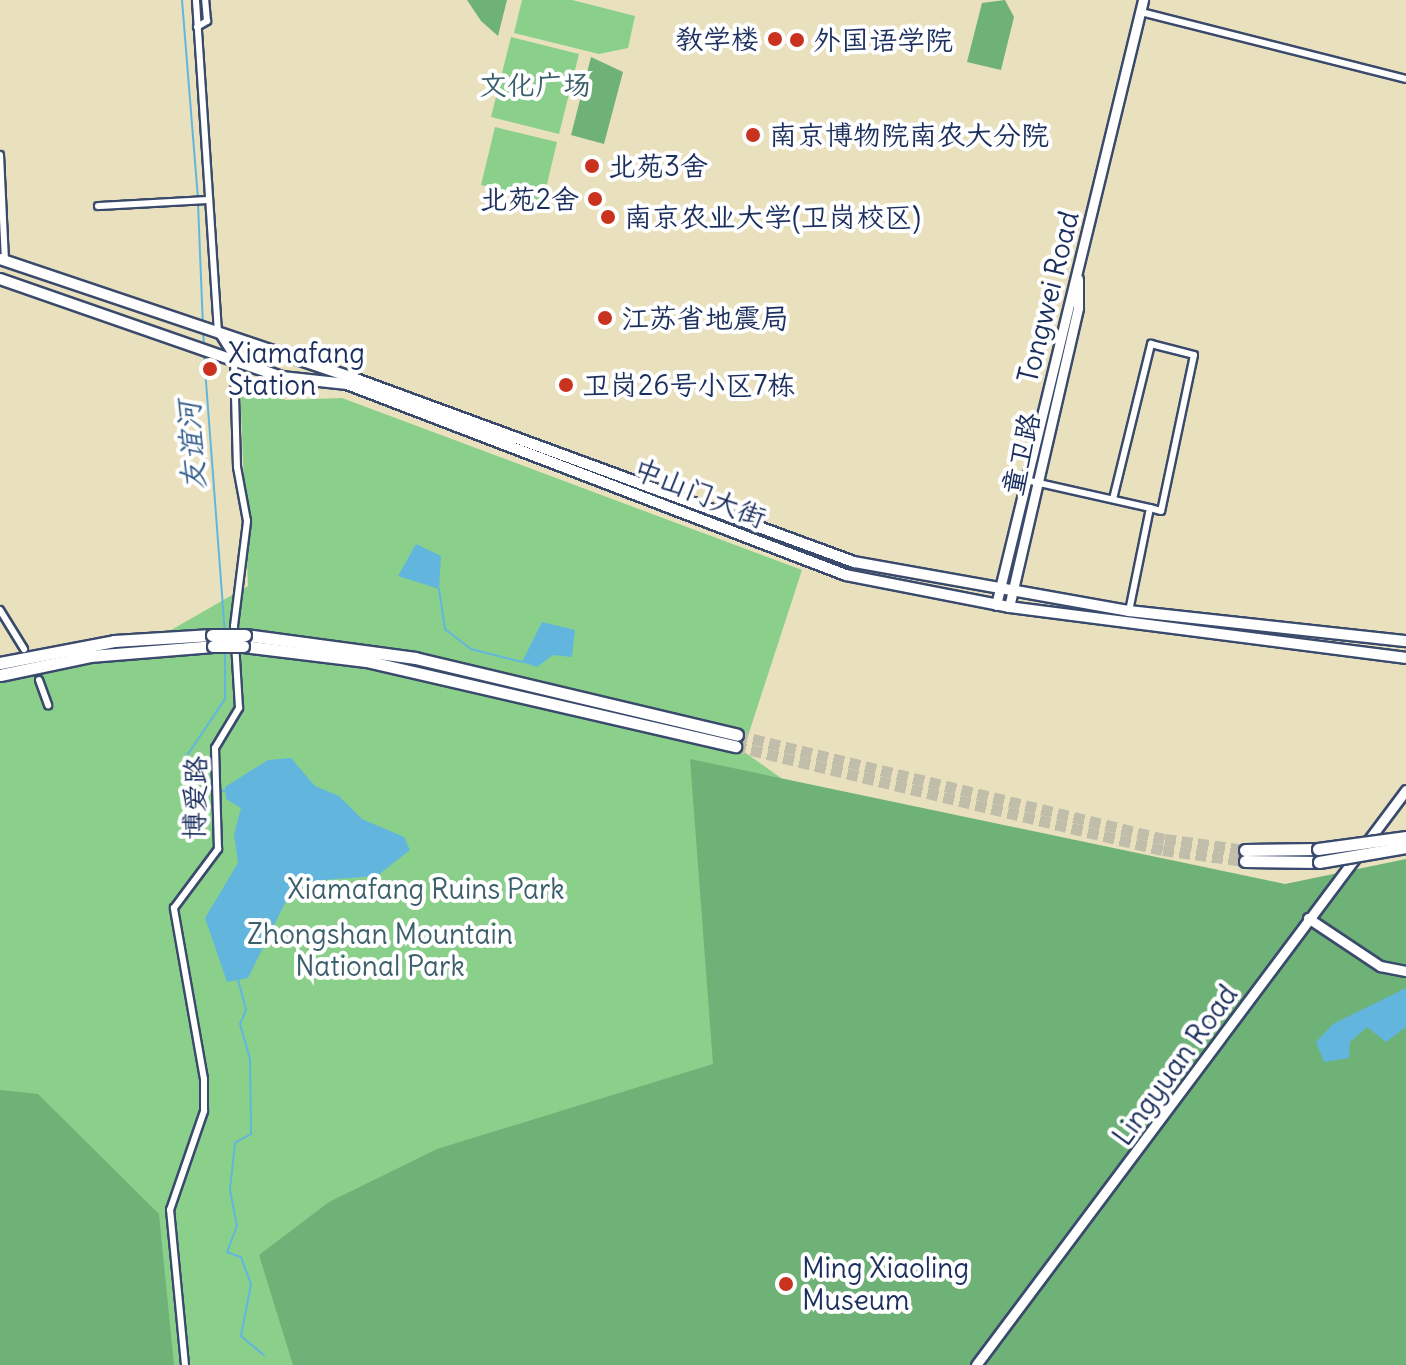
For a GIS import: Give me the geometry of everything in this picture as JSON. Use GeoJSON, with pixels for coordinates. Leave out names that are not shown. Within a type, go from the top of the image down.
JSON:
{"type":"FeatureCollection","features":[{"type":"Feature","properties":{"kind":"highway"},"geometry":{"type":"LineString","coordinates":[[0,675],[90,656],[213,640]]}},
{"type":"Feature","properties":{"kind":"highway"},"geometry":{"type":"LineString","coordinates":[[0,663],[114,641],[244,640],[415,658],[736,741]]}},
{"type":"Feature","properties":{"kind":"highway"},"geometry":{"type":"LineString","coordinates":[[1318,856],[1406,837]]}},
{"type":"Feature","properties":{"kind":"highway"},"geometry":{"type":"LineString","coordinates":[[1245,856],[1318,856],[1406,847]]}},
{"type":"Feature","properties":{"kind":"main road","name":"中山门大街"},"geometry":{"type":"LineString","coordinates":[[3,260],[189,321],[812,549],[998,591],[1129,611],[1406,641]]}},
{"type":"Feature","properties":{"kind":"main road","name":"中山门大街"},"geometry":{"type":"LineString","coordinates":[[0,279],[282,377],[347,384],[846,575],[1009,607],[1406,658]]}},
{"type":"Feature","properties":{"kind":"street"},"geometry":{"type":"LineString","coordinates":[[196,0],[206,200],[218,332],[234,358]]}},
{"type":"Feature","properties":{"kind":"street"},"geometry":{"type":"LineString","coordinates":[[197,27],[207,21],[205,0]]}},
{"type":"Feature","properties":{"kind":"street","name":"Tongwei Road"},"geometry":{"type":"LineString","coordinates":[[996,605],[1143,0]]}},
{"type":"Feature","properties":{"kind":"street"},"geometry":{"type":"LineString","coordinates":[[1141,12],[1406,79]]}},
{"type":"Feature","properties":{"kind":"street"},"geometry":{"type":"LineString","coordinates":[[0,155],[3,260]]}},
{"type":"Feature","properties":{"kind":"street"},"geometry":{"type":"LineString","coordinates":[[98,206],[206,200]]}},
{"type":"Feature","properties":{"kind":"street","name":"童卫路"},"geometry":{"type":"LineString","coordinates":[[1009,607],[1078,308],[1078,263]]}},
{"type":"Feature","properties":{"kind":"street"},"geometry":{"type":"LineString","coordinates":[[1026,480],[1161,511],[1194,355],[1151,344],[1113,499]]}},
{"type":"Feature","properties":{"kind":"street","name":"博爱路"},"geometry":{"type":"LineString","coordinates":[[185,1365],[170,1210],[204,1111],[204,1079],[174,908],[215,859],[218,799],[215,748],[239,708],[234,626],[245,582],[234,358]]}},
{"type":"Feature","properties":{"kind":"street"},"geometry":{"type":"LineString","coordinates":[[1129,611],[1150,508]]}},
{"type":"Feature","properties":{"kind":"street"},"geometry":{"type":"LineString","coordinates":[[0,610],[24,649]]}},
{"type":"Feature","properties":{"kind":"street"},"geometry":{"type":"LineString","coordinates":[[39,680],[48,705]]}},
{"type":"Feature","properties":{"kind":"street","name":"Lingyuan Road"},"geometry":{"type":"LineString","coordinates":[[976,1365],[1367,836],[1406,790]]}},
{"type":"Feature","properties":{"kind":"street"},"geometry":{"type":"LineString","coordinates":[[1367,836],[1392,849],[1406,847]]}},
{"type":"Feature","properties":{"kind":"street"},"geometry":{"type":"LineString","coordinates":[[1308,918],[1380,966],[1406,971]]}},
{"type":"Feature","properties":{"kind":"green space"},"geometry":{"type":"Polygon","coordinates":[[[467,0],[507,0],[498,36],[481,21],[467,0]]]}},
{"type":"Feature","properties":{"kind":"green space"},"geometry":{"type":"Polygon","coordinates":[[[522,0],[572,0],[635,16],[628,48],[599,54],[514,33],[522,0]]]}},
{"type":"Feature","properties":{"kind":"green space"},"geometry":{"type":"Polygon","coordinates":[[[1005,0],[1014,17],[1001,70],[967,62],[982,3],[1005,0]]]}},
{"type":"Feature","properties":{"kind":"green space","name":"文化广场"},"geometry":{"type":"Polygon","coordinates":[[[511,37],[579,54],[559,134],[491,117],[511,37]]]}},
{"type":"Feature","properties":{"kind":"green space"},"geometry":{"type":"Polygon","coordinates":[[[591,57],[623,72],[604,144],[571,135],[591,57]]]}},
{"type":"Feature","properties":{"kind":"green space"},"geometry":{"type":"Polygon","coordinates":[[[495,127],[557,142],[543,201],[481,185],[495,127]]]}},
{"type":"Feature","properties":{"kind":"green space","name":"Zhongshan Mountain National Park"},"geometry":{"type":"Polygon","coordinates":[[[240,386],[286,400],[342,398],[802,570],[743,751],[781,778],[1406,1365],[0,1365],[0,680],[136,650],[248,586],[240,386]]]}},
{"type":"Feature","properties":{"kind":"green space"},"geometry":{"type":"Polygon","coordinates":[[[690,759],[1285,884],[1406,859],[1406,1365],[293,1365],[259,1255],[329,1202],[437,1149],[713,1064],[690,759]]]}},
{"type":"Feature","properties":{"kind":"green space"},"geometry":{"type":"Polygon","coordinates":[[[0,1090],[38,1094],[159,1214],[174,1365],[0,1365],[0,1090]]]}},
{"type":"Feature","properties":{"kind":"water"},"geometry":{"type":"Polygon","coordinates":[[[416,544],[441,556],[439,589],[398,576],[416,544]]]}},
{"type":"Feature","properties":{"kind":"water"},"geometry":{"type":"Polygon","coordinates":[[[542,622],[575,630],[572,657],[553,655],[537,667],[522,662],[542,622]]]}},
{"type":"Feature","properties":{"kind":"water"},"geometry":{"type":"Polygon","coordinates":[[[291,758],[315,786],[339,796],[362,819],[404,837],[410,850],[377,876],[323,880],[291,891],[248,978],[227,982],[205,918],[238,863],[234,834],[241,808],[226,799],[225,787],[268,760],[291,758]]]}},
{"type":"Feature","properties":{"kind":"water"},"geometry":{"type":"Polygon","coordinates":[[[1406,988],[1406,1027],[1386,1042],[1367,1027],[1350,1042],[1349,1058],[1324,1062],[1316,1042],[1333,1024],[1406,988]]]}},
{"type":"Feature","properties":{"kind":"waterway","name":"友谊河"},"geometry":{"type":"LineString","coordinates":[[182,0],[198,197]]}},
{"type":"Feature","properties":{"kind":"waterway","name":"友谊河"},"geometry":{"type":"LineString","coordinates":[[198,203],[203,325]]}},
{"type":"Feature","properties":{"kind":"waterway","name":"友谊河"},"geometry":{"type":"LineString","coordinates":[[203,331],[204,345]]}},
{"type":"Feature","properties":{"kind":"waterway","name":"友谊河"},"geometry":{"type":"LineString","coordinates":[[204,355],[225,632]]}},
{"type":"Feature","properties":{"kind":"waterway"},"geometry":{"type":"LineString","coordinates":[[439,589],[445,629],[471,649],[522,662]]}},
{"type":"Feature","properties":{"kind":"waterway","name":"友谊河"},"geometry":{"type":"LineString","coordinates":[[225,650],[225,699],[182,763],[188,789],[225,791]]}},
{"type":"Feature","properties":{"kind":"waterway","name":"友谊河"},"geometry":{"type":"LineString","coordinates":[[237,976],[246,1010],[240,1024],[250,1058],[251,1134],[235,1143],[230,1190],[237,1226],[227,1252],[241,1257],[251,1284],[241,1336],[264,1355]]}},
{"type":"Feature","properties":{"kind":"tunnel"},"geometry":{"type":"LineString","coordinates":[[737,735],[1165,839],[1245,850]]}},
{"type":"Feature","properties":{"kind":"tunnel"},"geometry":{"type":"LineString","coordinates":[[735,746],[1163,850],[1245,861]]}},
{"type":"Feature","properties":{"kind":"place","name":"教学楼"},"geometry":{"type":"Point","coordinates":[775,39]}},
{"type":"Feature","properties":{"kind":"place","name":"外国语学院"},"geometry":{"type":"Point","coordinates":[797,40]}},
{"type":"Feature","properties":{"kind":"place","name":"南京博物院南农大分院"},"geometry":{"type":"Point","coordinates":[753,135]}},
{"type":"Feature","properties":{"kind":"place","name":"北苑3舍"},"geometry":{"type":"Point","coordinates":[592,166]}},
{"type":"Feature","properties":{"kind":"place","name":"北苑2舍"},"geometry":{"type":"Point","coordinates":[595,199]}},
{"type":"Feature","properties":{"kind":"place","name":"南京农业大学(卫岗校区)"},"geometry":{"type":"Point","coordinates":[608,217]}},
{"type":"Feature","properties":{"kind":"place","name":"江苏省地震局"},"geometry":{"type":"Point","coordinates":[605,318]}},
{"type":"Feature","properties":{"kind":"place","name":"Xiamafang Station"},"geometry":{"type":"Point","coordinates":[210,369]}},
{"type":"Feature","properties":{"kind":"place","name":"卫岗26号小区7栋"},"geometry":{"type":"Point","coordinates":[566,385]}},
{"type":"Feature","properties":{"kind":"place","name":"Ming Xiaoling Museum"},"geometry":{"type":"Point","coordinates":[786,1284]}},
{"type":"Feature","properties":{"kind":"park label","name":"Xiamafang Ruins Park"},"geometry":{"type":"Point","coordinates":[426,889]}}]}
